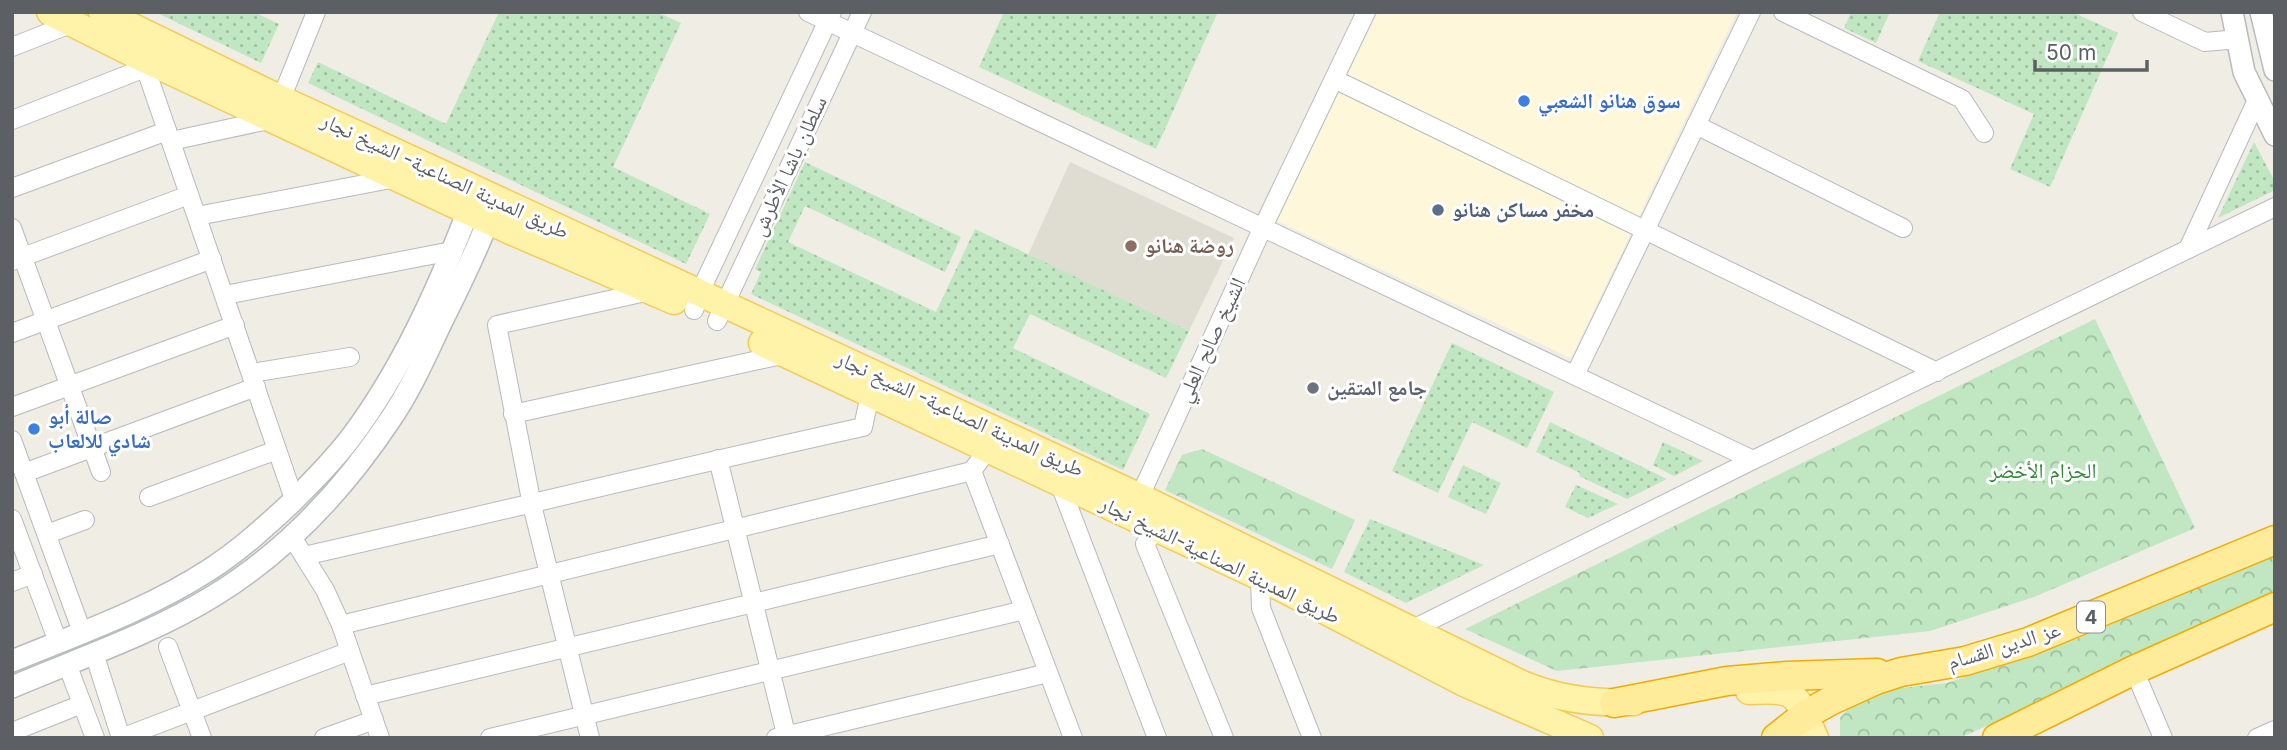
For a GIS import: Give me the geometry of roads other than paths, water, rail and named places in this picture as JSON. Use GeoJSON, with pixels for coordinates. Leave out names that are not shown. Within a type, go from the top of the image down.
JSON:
{"type":"FeatureCollection","features":[{"type":"Feature","properties":{"kind":"highway","name":"عز الدين القسام"},"geometry":{"type":"LineString","coordinates":[[1776,738],[1810,727],[1853,690],[1901,672],[1965,661],[2028,642],[2275,540]]}},
{"type":"Feature","properties":{"kind":"highway"},"geometry":{"type":"LineString","coordinates":[[1997,738],[2134,670],[2275,607]]}},
{"type":"Feature","properties":{"kind":"highway"},"geometry":{"type":"LineString","coordinates":[[1614,703],[1698,685],[1757,678],[1901,672]]}},
{"type":"Feature","properties":{"kind":"main road","name":"طريق المدينة الصناعية- الشيخ نجار"},"geometry":{"type":"LineString","coordinates":[[102,12],[277,109],[1135,507],[1411,630],[1540,691],[1577,700],[1614,703],[1777,690],[1793,695],[1810,727]]}},
{"type":"Feature","properties":{"kind":"main road","name":"طريق المدينة الصناعية-الشيخ نجار"},"geometry":{"type":"LineString","coordinates":[[62,18],[144,63],[277,109],[397,177],[478,216],[650,291],[708,308],[786,354],[1059,482],[1135,507],[1157,528],[1260,577],[1464,683],[1576,734]]}},
{"type":"Feature","properties":{"kind":"street"},"geometry":{"type":"LineString","coordinates":[[12,188],[169,136],[277,109],[316,12]]}},
{"type":"Feature","properties":{"kind":"street"},"geometry":{"type":"LineString","coordinates":[[808,12],[830,17],[852,33],[1753,460]]}},
{"type":"Feature","properties":{"kind":"street","name":"سلطان باشا الأطرش"},"geometry":{"type":"LineString","coordinates":[[708,308],[862,12]]}},
{"type":"Feature","properties":{"kind":"street","name":"الشيخ صالح العلي"},"geometry":{"type":"LineString","coordinates":[[1135,507],[1366,12]]}},
{"type":"Feature","properties":{"kind":"street"},"geometry":{"type":"LineString","coordinates":[[1575,375],[1751,12]]}},
{"type":"Feature","properties":{"kind":"street"},"geometry":{"type":"LineString","coordinates":[[1783,12],[1962,99],[1984,133]]}},
{"type":"Feature","properties":{"kind":"street"},"geometry":{"type":"LineString","coordinates":[[2142,12],[2205,42],[2238,39]]}},
{"type":"Feature","properties":{"kind":"street"},"geometry":{"type":"LineString","coordinates":[[2232,12],[2244,72],[2275,135]]}},
{"type":"Feature","properties":{"kind":"street"},"geometry":{"type":"LineString","coordinates":[[2261,12],[2275,70]]}},
{"type":"Feature","properties":{"kind":"street","name":"سلطان باشا الأطرش"},"geometry":{"type":"LineString","coordinates":[[708,308],[830,17]]}},
{"type":"Feature","properties":{"kind":"street"},"geometry":{"type":"LineString","coordinates":[[12,47],[62,18]]}},
{"type":"Feature","properties":{"kind":"street"},"geometry":{"type":"LineString","coordinates":[[12,120],[144,63],[294,499]]}},
{"type":"Feature","properties":{"kind":"street"},"geometry":{"type":"LineString","coordinates":[[1334,79],[1937,372]]}},
{"type":"Feature","properties":{"kind":"street"},"geometry":{"type":"LineString","coordinates":[[2189,249],[2257,100]]}},
{"type":"Feature","properties":{"kind":"street"},"geometry":{"type":"LineString","coordinates":[[1696,125],[1903,228]]}},
{"type":"Feature","properties":{"kind":"street"},"geometry":{"type":"LineString","coordinates":[[197,216],[397,177]]}},
{"type":"Feature","properties":{"kind":"street"},"geometry":{"type":"LineString","coordinates":[[18,259],[189,195]]}},
{"type":"Feature","properties":{"kind":"street"},"geometry":{"type":"LineString","coordinates":[[1411,630],[1753,460],[2275,207]]}},
{"type":"Feature","properties":{"kind":"street"},"geometry":{"type":"LineString","coordinates":[[12,661],[135,609],[208,571],[243,547],[294,499],[350,438],[391,377],[452,251],[478,216]]}},
{"type":"Feature","properties":{"kind":"street"},"geometry":{"type":"LineString","coordinates":[[12,687],[186,612],[248,572],[292,537],[322,507],[390,420],[409,389],[477,249],[478,216]]}},
{"type":"Feature","properties":{"kind":"street"},"geometry":{"type":"LineString","coordinates":[[12,228],[18,259],[46,320],[101,472]]}},
{"type":"Feature","properties":{"kind":"street"},"geometry":{"type":"LineString","coordinates":[[225,295],[452,251]]}},
{"type":"Feature","properties":{"kind":"street"},"geometry":{"type":"LineString","coordinates":[[12,332],[212,259]]}},
{"type":"Feature","properties":{"kind":"street"},"geometry":{"type":"LineString","coordinates":[[590,738],[532,505],[497,325],[650,291]]}},
{"type":"Feature","properties":{"kind":"street"},"geometry":{"type":"LineString","coordinates":[[12,407],[235,325]]}},
{"type":"Feature","properties":{"kind":"street"},"geometry":{"type":"LineString","coordinates":[[513,414],[786,354]]}},
{"type":"Feature","properties":{"kind":"street"},"geometry":{"type":"LineString","coordinates":[[24,473],[93,448],[254,380],[350,357]]}},
{"type":"Feature","properties":{"kind":"street"},"geometry":{"type":"LineString","coordinates":[[391,377],[409,389]]}},
{"type":"Feature","properties":{"kind":"street"},"geometry":{"type":"LineString","coordinates":[[304,556],[863,427],[870,395]]}},
{"type":"Feature","properties":{"kind":"street"},"geometry":{"type":"LineString","coordinates":[[12,440],[82,632]]}},
{"type":"Feature","properties":{"kind":"street"},"geometry":{"type":"LineString","coordinates":[[341,625],[972,471],[988,449]]}},
{"type":"Feature","properties":{"kind":"street"},"geometry":{"type":"LineString","coordinates":[[149,497],[277,450]]}},
{"type":"Feature","properties":{"kind":"street"},"geometry":{"type":"LineString","coordinates":[[718,459],[770,671],[783,737],[1048,673]]}},
{"type":"Feature","properties":{"kind":"street"},"geometry":{"type":"LineString","coordinates":[[972,471],[1073,738]]}},
{"type":"Feature","properties":{"kind":"street"},"geometry":{"type":"LineString","coordinates":[[1059,482],[1157,738]]}},
{"type":"Feature","properties":{"kind":"street"},"geometry":{"type":"LineString","coordinates":[[12,519],[95,738]]}},
{"type":"Feature","properties":{"kind":"street"},"geometry":{"type":"LineString","coordinates":[[47,534],[85,520]]}},
{"type":"Feature","properties":{"kind":"street"},"geometry":{"type":"LineString","coordinates":[[1157,528],[1145,544],[1224,738]]}},
{"type":"Feature","properties":{"kind":"street"},"geometry":{"type":"LineString","coordinates":[[292,537],[325,590],[341,625],[380,738]]}},
{"type":"Feature","properties":{"kind":"street"},"geometry":{"type":"LineString","coordinates":[[365,695],[1000,544]]}},
{"type":"Feature","properties":{"kind":"street"},"geometry":{"type":"LineString","coordinates":[[12,582],[56,558]]}},
{"type":"Feature","properties":{"kind":"street"},"geometry":{"type":"LineString","coordinates":[[1260,577],[1261,608],[1312,738]]}},
{"type":"Feature","properties":{"kind":"street"},"geometry":{"type":"LineString","coordinates":[[490,738],[1024,610]]}},
{"type":"Feature","properties":{"kind":"street"},"geometry":{"type":"LineString","coordinates":[[168,647],[202,738]]}},
{"type":"Feature","properties":{"kind":"street"},"geometry":{"type":"LineString","coordinates":[[94,653],[121,738],[350,651]]}},
{"type":"Feature","properties":{"kind":"street"},"geometry":{"type":"LineString","coordinates":[[2134,670],[2163,738]]}},
{"type":"Feature","properties":{"kind":"street"},"geometry":{"type":"LineString","coordinates":[[12,732],[82,704]]}},
{"type":"Feature","properties":{"kind":"street"},"geometry":{"type":"LineString","coordinates":[[324,738],[374,720]]}},
{"type":"Feature","properties":{"kind":"street"},"geometry":{"type":"LineString","coordinates":[[2257,738],[2275,730]]}},
{"type":"Feature","properties":{"kind":"place","name":"سوق هنانو الشعبي"},"geometry":{"type":"Point","coordinates":[1524,101]}},
{"type":"Feature","properties":{"kind":"place","name":"مخفر مساكن هنانو"},"geometry":{"type":"Point","coordinates":[1438,210]}},
{"type":"Feature","properties":{"kind":"place","name":"روضة هنانو"},"geometry":{"type":"Point","coordinates":[1131,246]}},
{"type":"Feature","properties":{"kind":"place","name":"جامع المتقين"},"geometry":{"type":"Point","coordinates":[1313,388]}},
{"type":"Feature","properties":{"kind":"place","name":"صالة أبو شادي للالعاب"},"geometry":{"type":"Point","coordinates":[34,429]}},
{"type":"Feature","properties":{"kind":"park label","name":"الحزام الأخضر"},"geometry":{"type":"Point","coordinates":[2043,471]}}]}
